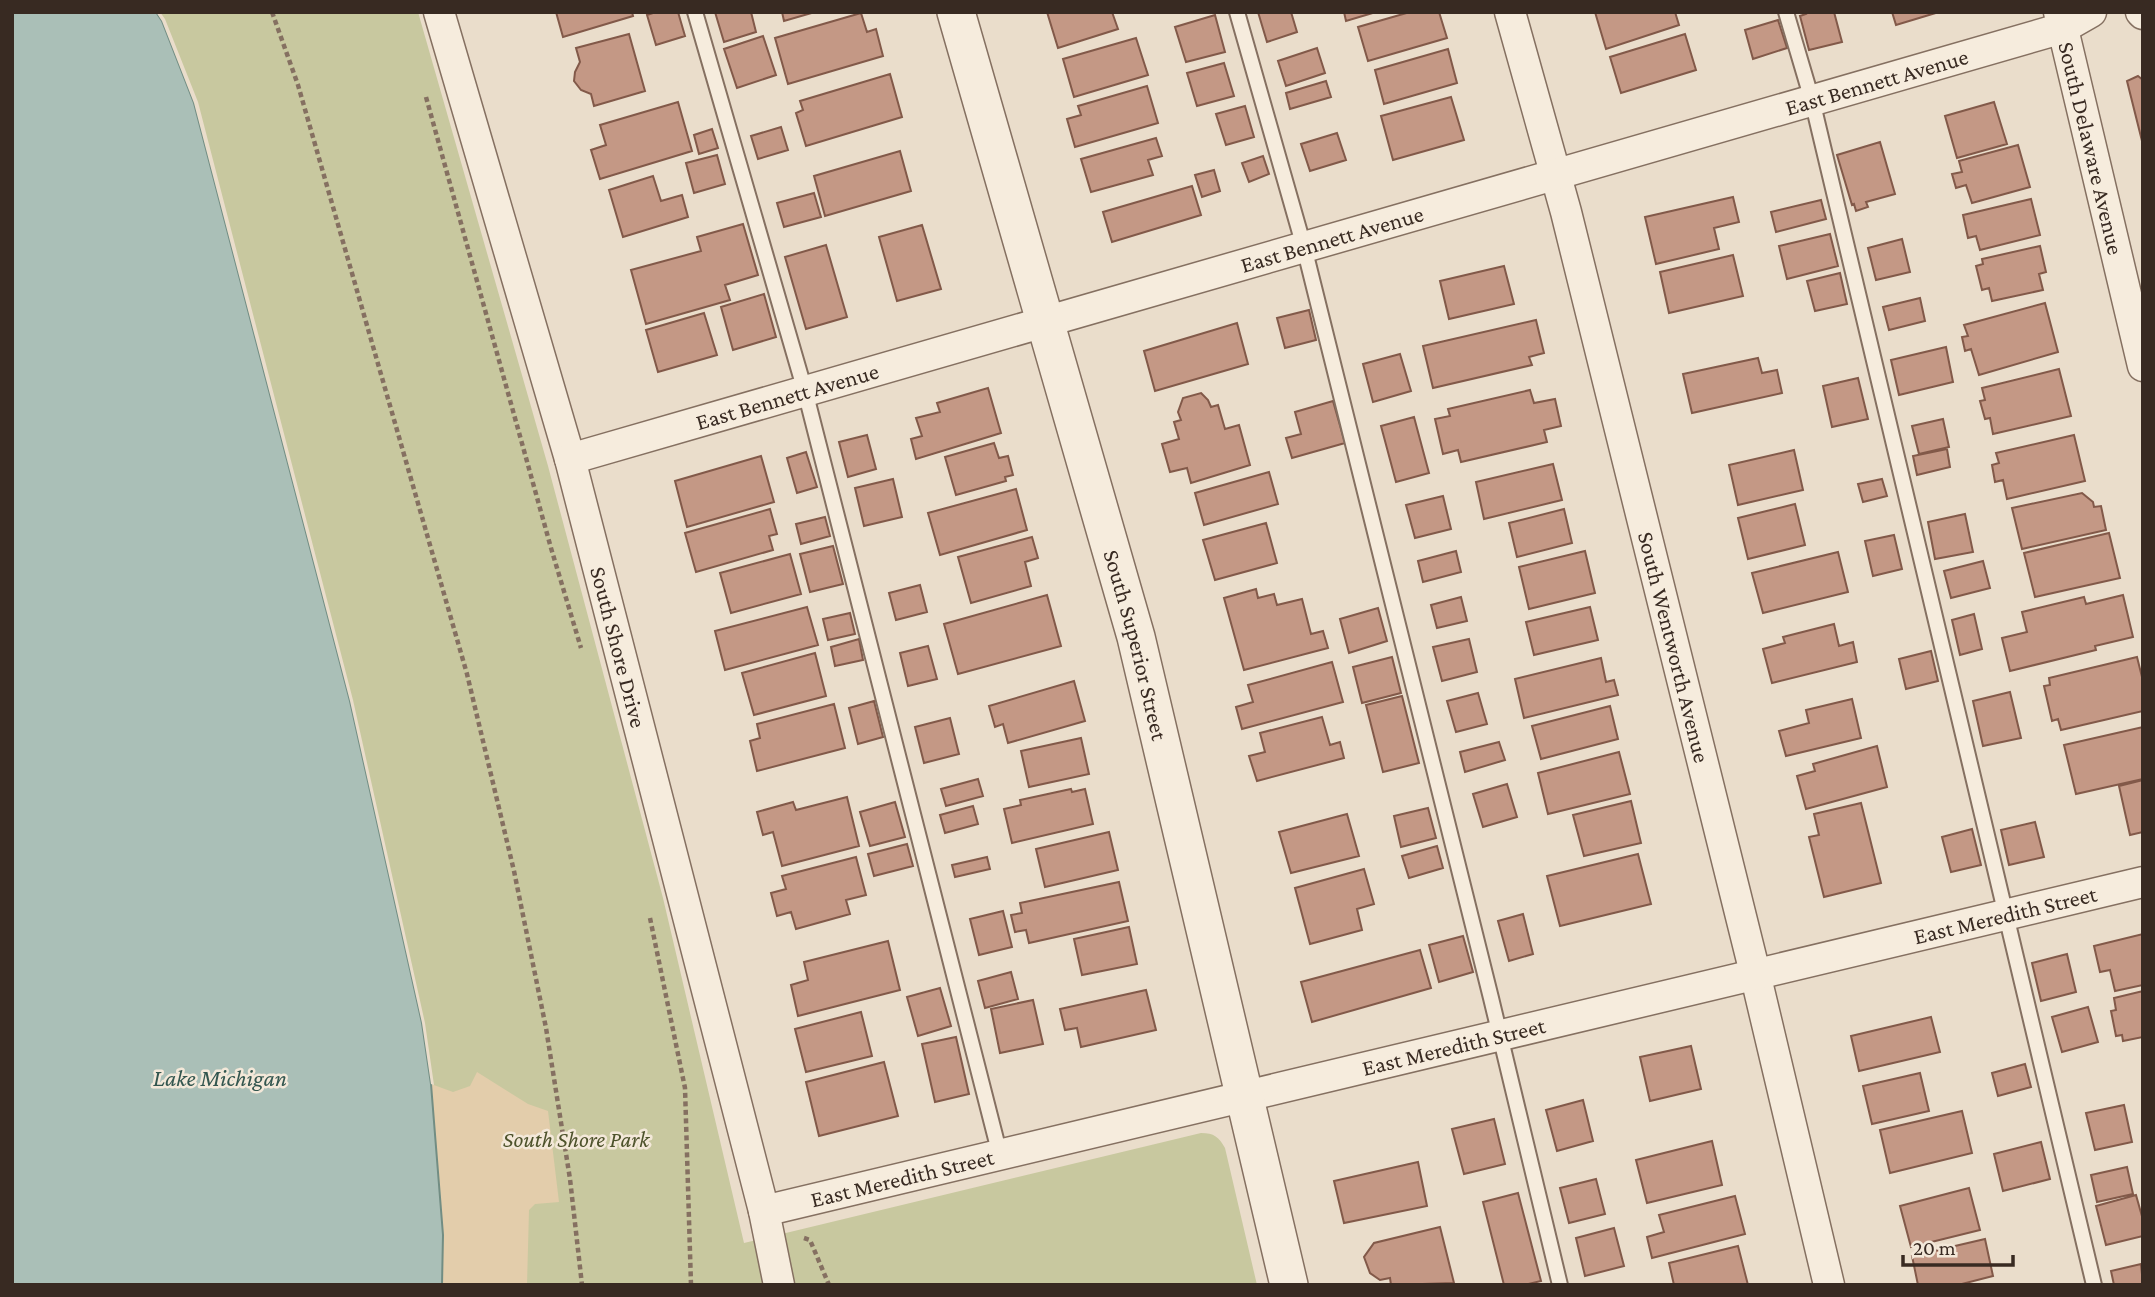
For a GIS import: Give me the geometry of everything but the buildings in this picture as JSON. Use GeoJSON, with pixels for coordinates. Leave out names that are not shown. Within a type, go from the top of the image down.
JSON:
{"type":"FeatureCollection","features":[{"type":"Feature","properties":{"kind":"street","name":"South Shore Drive"},"geometry":{"type":"LineString","coordinates":[[439,12],[570,459],[764,1211],[779,1285]]}},
{"type":"Feature","properties":{"kind":"street","name":"South Superior Street"},"geometry":{"type":"LineString","coordinates":[[956,12],[1136,637],[1289,1285]]}},
{"type":"Feature","properties":{"kind":"street","name":"South Wentworth Avenue"},"geometry":{"type":"LineString","coordinates":[[1510,12],[1557,174],[1755,973],[1829,1285]]}},
{"type":"Feature","properties":{"kind":"street","name":"East Bennett Avenue"},"geometry":{"type":"LineString","coordinates":[[570,459],[1812,100],[2091,12]]}},
{"type":"Feature","properties":{"kind":"street","name":"South Delaware Avenue"},"geometry":{"type":"LineString","coordinates":[[2061,20],[2143,366]]}},
{"type":"Feature","properties":{"kind":"street","name":"East Meredith Street"},"geometry":{"type":"LineString","coordinates":[[764,1211],[2143,882]]}},
{"type":"Feature","properties":{"kind":"lane"},"geometry":{"type":"LineString","coordinates":[[695,12],[805,391],[1000,1155]]}},
{"type":"Feature","properties":{"kind":"lane"},"geometry":{"type":"LineString","coordinates":[[1237,12],[1304,247],[1560,1285]]}},
{"type":"Feature","properties":{"kind":"lane"},"geometry":{"type":"LineString","coordinates":[[1786,12],[1812,100],[2094,1285]]}},
{"type":"Feature","properties":{"kind":"path"},"geometry":{"type":"LineString","coordinates":[[272,12],[298,85],[467,674],[514,871],[546,1028],[570,1179],[582,1285]]}},
{"type":"Feature","properties":{"kind":"path"},"geometry":{"type":"LineString","coordinates":[[423,86],[583,655]]}},
{"type":"Feature","properties":{"kind":"path"},"geometry":{"type":"LineString","coordinates":[[650,917],[685,1088],[691,1285]]}},
{"type":"Feature","properties":{"kind":"path"},"geometry":{"type":"LineString","coordinates":[[802,1238],[810,1240],[829,1285]]}},
{"type":"Feature","properties":{"kind":"green space","name":"South Shore Park"},"geometry":{"type":"Polygon","coordinates":[[[156,12],[418,12],[548,466],[663,898],[744,1243],[1206,1133],[1216,1136],[1225,1148],[1257,1285],[442,1285],[437,1154],[422,1023],[156,12]]]}},
{"type":"Feature","properties":{"kind":"sand"},"geometry":{"type":"Polygon","coordinates":[[[477,1072],[528,1104],[548,1111],[559,1202],[535,1204],[529,1210],[527,1285],[442,1285],[443,1235],[431,1084],[453,1092],[470,1086],[477,1072]]]}},
{"type":"Feature","properties":{"kind":"water","name":"Lake Michigan"},"geometry":{"type":"Polygon","coordinates":[[[12,12],[156,12],[194,103],[350,701],[422,1023],[431,1084],[443,1235],[442,1285],[12,1285],[12,12]]]}},
{"type":"Feature","properties":{"kind":"pier"},"geometry":{"type":"Polygon","coordinates":[[[156,12],[160,12],[165,19],[198,102],[353,700],[425,1023],[434,1085],[431,1084],[422,1023],[350,701],[194,103],[156,12]]]}}]}
